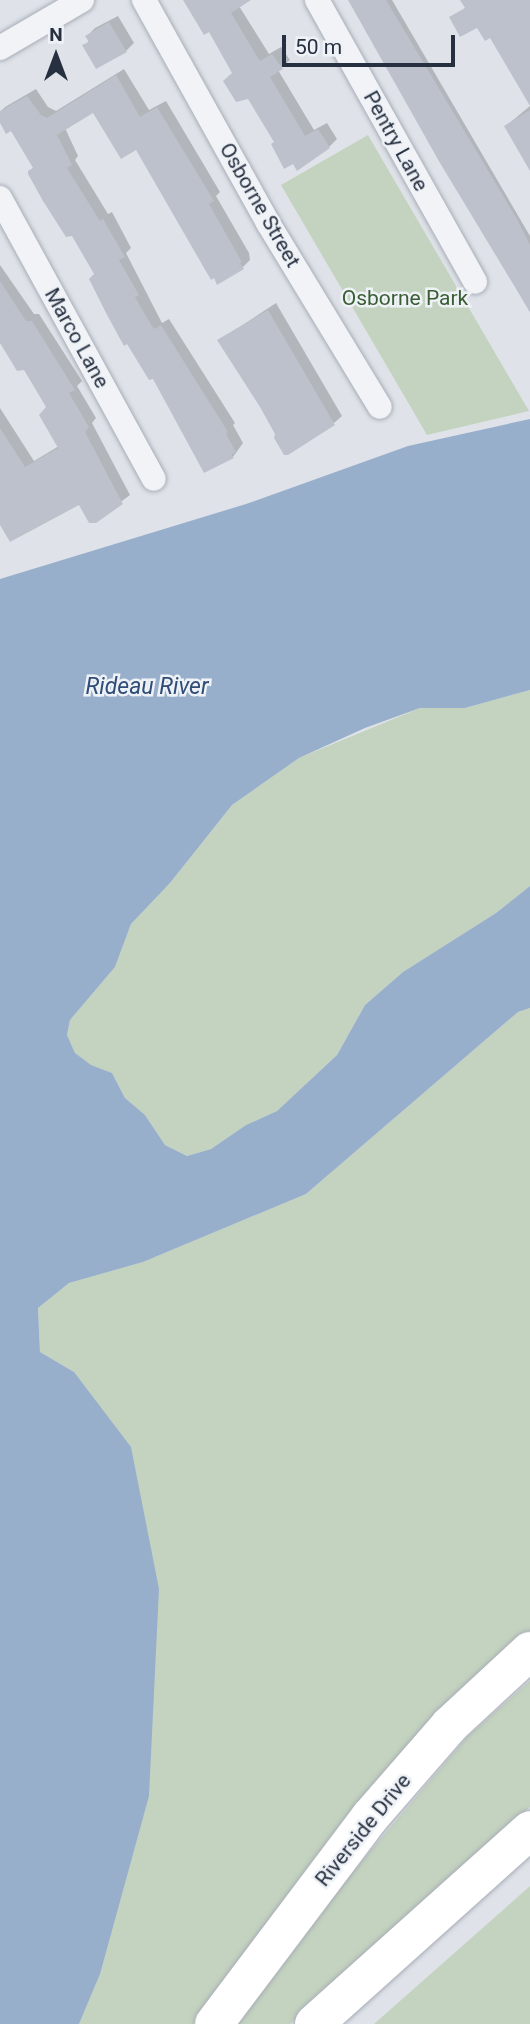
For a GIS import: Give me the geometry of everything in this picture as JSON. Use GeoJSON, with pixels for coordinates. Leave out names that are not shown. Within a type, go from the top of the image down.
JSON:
{"type":"FeatureCollection","features":[{"type":"Feature","properties":{"kind":"main road","name":"Riverside Drive"},"geometry":{"type":"LineString","coordinates":[[214,2024],[370,1817],[450,1725],[530,1651]]}},
{"type":"Feature","properties":{"kind":"main road"},"geometry":{"type":"LineString","coordinates":[[314,2024],[530,1830]]}},
{"type":"Feature","properties":{"kind":"street"},"geometry":{"type":"LineString","coordinates":[[0,48],[82,0]]}},
{"type":"Feature","properties":{"kind":"street","name":"Osborne Street"},"geometry":{"type":"LineString","coordinates":[[144,0],[268,223],[380,407]]}},
{"type":"Feature","properties":{"kind":"street","name":"Pentry Lane"},"geometry":{"type":"LineString","coordinates":[[317,0],[475,282]]}},
{"type":"Feature","properties":{"kind":"street","name":"Marco Lane"},"geometry":{"type":"LineString","coordinates":[[0,198],[154,479]]}},
{"type":"Feature","properties":{"kind":"green space","name":"Osborne Park"},"geometry":{"type":"Polygon","coordinates":[[[368,135],[529,411],[427,435],[281,185],[368,135]]]}},
{"type":"Feature","properties":{"kind":"green space"},"geometry":{"type":"Polygon","coordinates":[[[530,690],[530,886],[496,913],[403,972],[365,1005],[337,1055],[277,1111],[246,1125],[211,1149],[187,1156],[165,1145],[145,1115],[125,1098],[112,1073],[90,1065],[75,1053],[67,1035],[70,1020],[115,967],[131,924],[170,883],[232,805],[299,758],[420,708],[465,708],[530,690]]]}},
{"type":"Feature","properties":{"kind":"green space"},"geometry":{"type":"Polygon","coordinates":[[[530,1008],[530,1651],[214,2024],[79,2024],[100,1973],[74,1372],[40,1352],[38,1308],[69,1283],[143,1262],[306,1194],[518,1012],[530,1008]]]}},
{"type":"Feature","properties":{"kind":"green space"},"geometry":{"type":"Polygon","coordinates":[[[530,1681],[530,1807],[290,2024],[235,2024],[334,1894],[468,1736],[530,1681]]]}},
{"type":"Feature","properties":{"kind":"green space"},"geometry":{"type":"Polygon","coordinates":[[[530,1886],[530,2024],[374,2024],[530,1886]]]}},
{"type":"Feature","properties":{"kind":"water","name":"Rideau River"},"geometry":{"type":"Polygon","coordinates":[[[530,419],[530,690],[465,708],[420,708],[365,728],[299,758],[232,805],[170,883],[131,924],[115,967],[70,1020],[67,1035],[75,1053],[91,1065],[112,1073],[125,1098],[145,1115],[165,1145],[187,1156],[211,1149],[246,1125],[277,1111],[337,1055],[365,1005],[403,972],[496,913],[530,886],[530,1008],[518,1012],[306,1194],[143,1262],[69,1283],[38,1308],[40,1352],[74,1372],[131,1447],[159,1589],[149,1796],[100,1974],[79,2024],[0,2024],[0,579],[246,504],[408,446],[530,419]]]}},
{"type":"Feature","properties":{"kind":"building"},"geometry":{"type":"Polygon","coordinates":[[[183,0],[251,0],[231,13],[260,61],[272,54],[283,69],[270,77],[305,136],[318,129],[330,148],[297,171],[293,164],[284,169],[271,144],[274,142],[248,99],[236,102],[223,81],[232,73],[209,32],[204,35],[183,0]]]}},
{"type":"Feature","properties":{"kind":"building"},"geometry":{"type":"Polygon","coordinates":[[[348,0],[386,0],[517,219],[530,245],[530,312],[440,163],[348,0]]]}},
{"type":"Feature","properties":{"kind":"building"},"geometry":{"type":"Polygon","coordinates":[[[460,0],[530,0],[530,106],[490,38],[485,41],[477,28],[460,37],[449,17],[465,8],[460,0]]]}},
{"type":"Feature","properties":{"kind":"building"},"geometry":{"type":"Polygon","coordinates":[[[109,22],[127,52],[96,69],[82,45],[89,42],[85,36],[109,22]]]}},
{"type":"Feature","properties":{"kind":"building"},"geometry":{"type":"Polygon","coordinates":[[[116,75],[140,117],[157,107],[214,201],[209,204],[244,269],[217,285],[214,278],[211,280],[136,150],[121,159],[93,113],[57,135],[72,165],[67,168],[100,221],[103,219],[125,257],[119,260],[139,295],[135,297],[144,313],[154,329],[161,325],[228,432],[226,434],[236,452],[231,455],[234,458],[204,473],[153,379],[149,380],[127,344],[124,346],[89,279],[94,274],[72,236],[66,237],[28,174],[33,168],[11,131],[6,134],[0,123],[0,111],[27,96],[41,115],[47,118],[116,75]]]}},
{"type":"Feature","properties":{"kind":"building"},"geometry":{"type":"Polygon","coordinates":[[[530,110],[530,171],[504,126],[530,110]]]}},
{"type":"Feature","properties":{"kind":"building"},"geometry":{"type":"Polygon","coordinates":[[[0,281],[26,321],[32,321],[75,390],[69,393],[89,427],[85,432],[123,504],[96,523],[89,523],[79,505],[10,542],[0,525],[0,428],[25,467],[58,448],[39,415],[46,407],[24,370],[17,371],[0,343],[0,281]]]}},
{"type":"Feature","properties":{"kind":"building"},"geometry":{"type":"Polygon","coordinates":[[[268,310],[335,425],[288,455],[284,455],[260,407],[217,340],[268,310]]]}}]}
